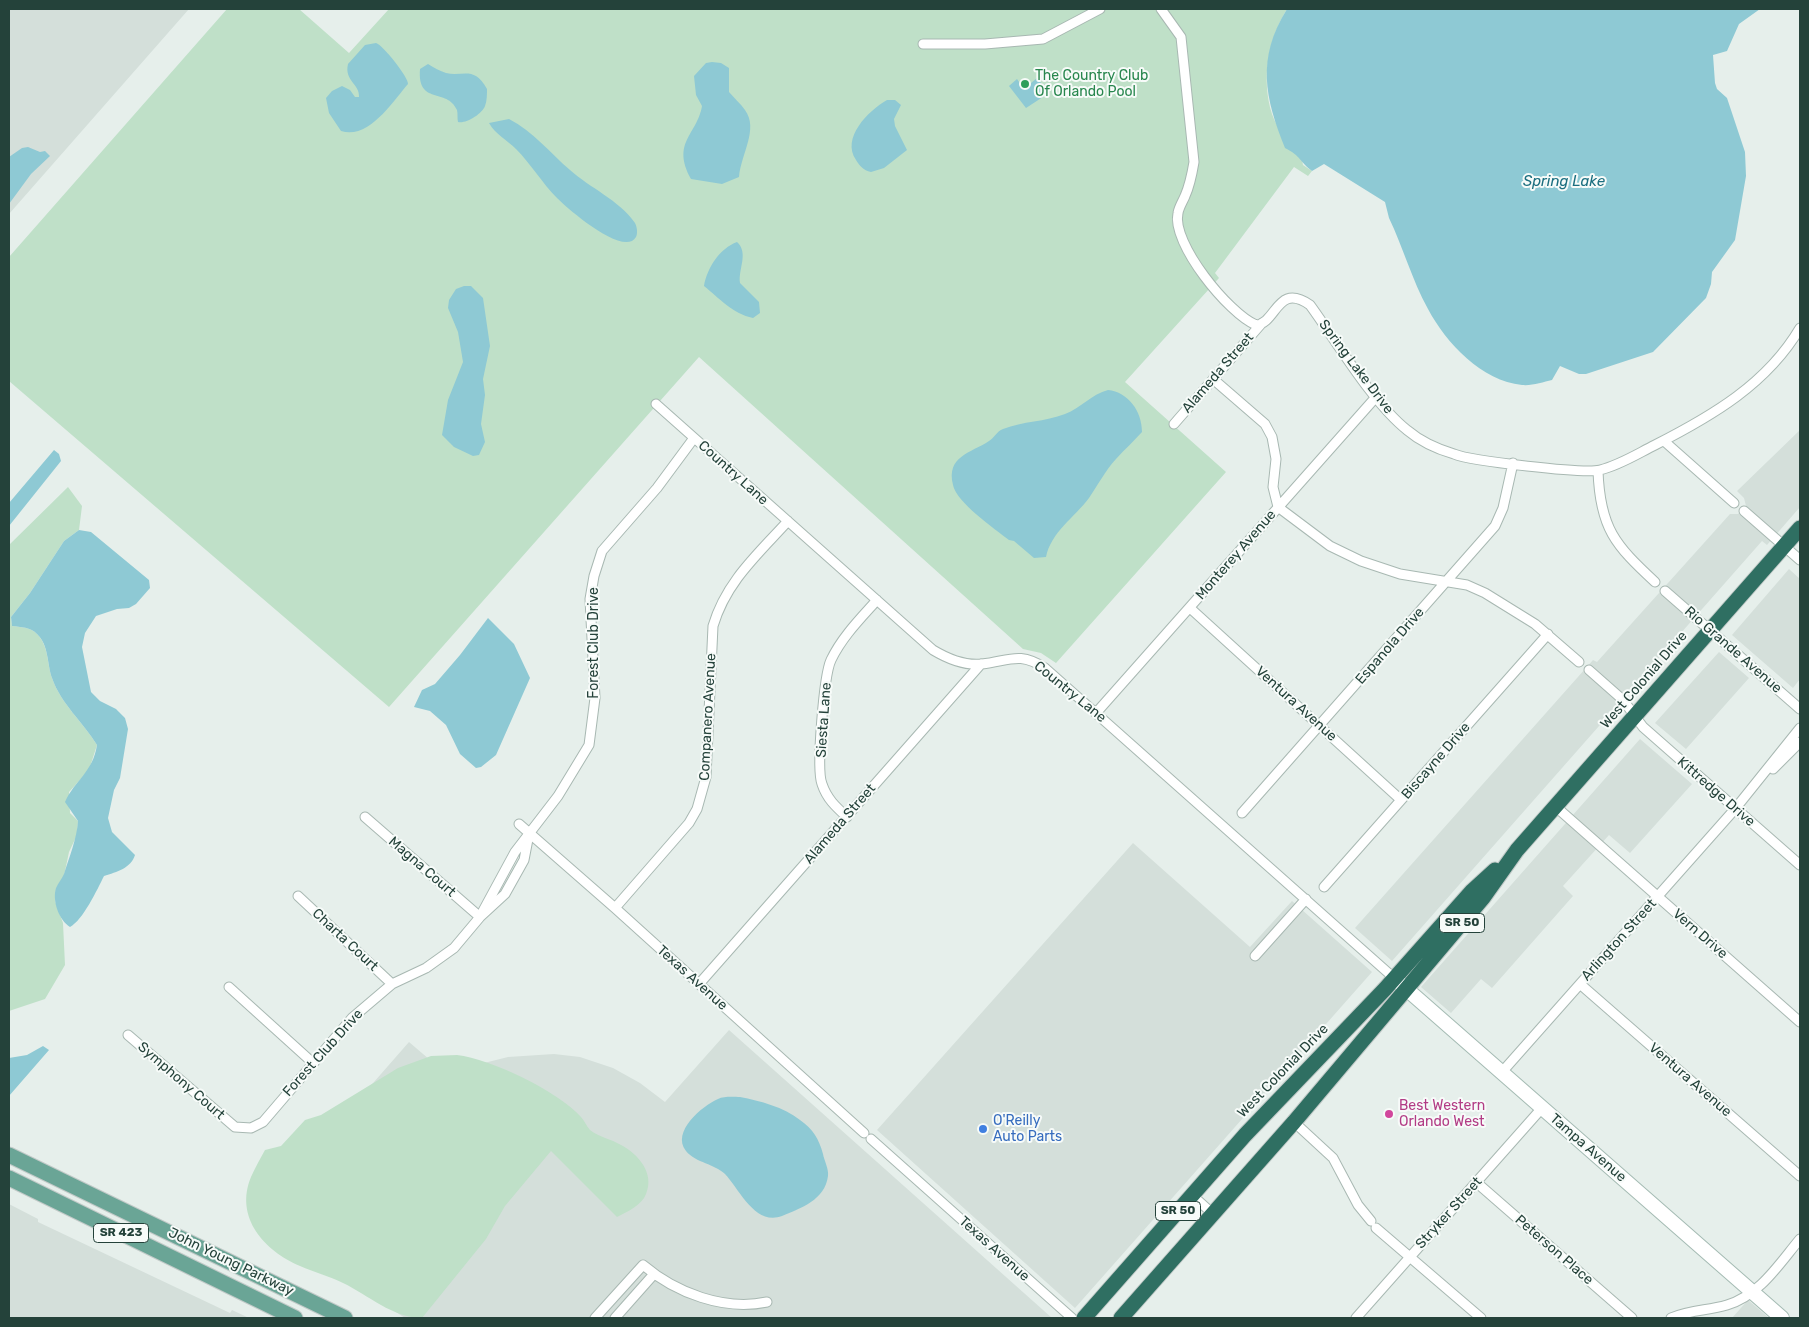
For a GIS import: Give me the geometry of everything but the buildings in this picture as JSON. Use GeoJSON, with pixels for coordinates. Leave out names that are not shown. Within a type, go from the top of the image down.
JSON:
{"type":"FeatureCollection","features":[{"type":"Feature","properties":{"kind":"highway","name":"West Colonial Drive"},"geometry":{"type":"LineString","coordinates":[[1084,1318],[1273,1105],[1394,978],[1472,891],[1513,854],[1800,528]]}},
{"type":"Feature","properties":{"kind":"highway","name":"West Colonial Drive"},"geometry":{"type":"LineString","coordinates":[[1120,1318],[1294,1122],[1483,898],[1513,854]]}},
{"type":"Feature","properties":{"kind":"main road","name":"John Young Parkway"},"geometry":{"type":"LineString","coordinates":[[9,1155],[345,1318]]}},
{"type":"Feature","properties":{"kind":"main road","name":"John Young Parkway"},"geometry":{"type":"LineString","coordinates":[[9,1178],[295,1318]]}},
{"type":"Feature","properties":{"kind":"main road"},"geometry":{"type":"LineString","coordinates":[[233,1287],[242,1282],[269,1284],[330,1318]]}},
{"type":"Feature","properties":{"kind":"street"},"geometry":{"type":"LineString","coordinates":[[922,44],[985,44],[1042,38],[1100,9]]}},
{"type":"Feature","properties":{"kind":"street"},"geometry":{"type":"LineString","coordinates":[[1161,9],[1181,37],[1194,162],[1191,180],[1178,214],[1181,236],[1210,287],[1251,323],[1259,326],[1262,323]]}},
{"type":"Feature","properties":{"kind":"street","name":"Spring Lake Drive"},"geometry":{"type":"LineString","coordinates":[[1262,323],[1284,301],[1290,298],[1302,300],[1310,305],[1376,397],[1407,430],[1427,443],[1456,455],[1513,464],[1598,471],[1617,465],[1664,441],[1717,410],[1748,389],[1771,368],[1800,328]]}},
{"type":"Feature","properties":{"kind":"street","name":"Alameda Street"},"geometry":{"type":"LineString","coordinates":[[1174,424],[1262,323]]}},
{"type":"Feature","properties":{"kind":"street"},"geometry":{"type":"LineString","coordinates":[[1214,379],[1265,424],[1272,437],[1276,459],[1273,487],[1278,507],[1330,546],[1361,561],[1400,574],[1467,585],[1485,593],[1548,634],[1580,662]]}},
{"type":"Feature","properties":{"kind":"street","name":"Monterey Avenue"},"geometry":{"type":"LineString","coordinates":[[1096,713],[1376,397]]}},
{"type":"Feature","properties":{"kind":"street","name":"Country Lane"},"geometry":{"type":"LineString","coordinates":[[656,404],[934,650],[948,659],[965,664],[981,664],[1010,657],[1035,662],[1096,713],[1394,978]]}},
{"type":"Feature","properties":{"kind":"street","name":"Forest Club Drive"},"geometry":{"type":"LineString","coordinates":[[235,1127],[251,1128],[263,1122],[352,1018],[392,984],[426,968],[454,948],[480,916],[516,852],[563,788],[590,745],[595,698],[590,599],[594,576],[602,551],[657,488],[694,438]]}},
{"type":"Feature","properties":{"kind":"street"},"geometry":{"type":"LineString","coordinates":[[1664,441],[1734,503]]}},
{"type":"Feature","properties":{"kind":"street","name":"Espanola Drive"},"geometry":{"type":"LineString","coordinates":[[1242,814],[1495,526],[1503,508],[1513,464]]}},
{"type":"Feature","properties":{"kind":"street"},"geometry":{"type":"LineString","coordinates":[[1598,471],[1602,515],[1612,535],[1627,555],[1655,582]]}},
{"type":"Feature","properties":{"kind":"street"},"geometry":{"type":"LineString","coordinates":[[1744,512],[1800,560]]}},
{"type":"Feature","properties":{"kind":"street","name":"Companero Avenue"},"geometry":{"type":"LineString","coordinates":[[615,908],[689,823],[697,809],[706,777],[713,626],[719,604],[732,584],[788,521]]}},
{"type":"Feature","properties":{"kind":"street","name":"Rio Grande Avenue"},"geometry":{"type":"LineString","coordinates":[[1665,592],[1800,709]]}},
{"type":"Feature","properties":{"kind":"street","name":"Siesta Lane"},"geometry":{"type":"LineString","coordinates":[[847,817],[831,802],[821,783],[825,684],[830,662],[842,640],[877,600]]}},
{"type":"Feature","properties":{"kind":"street","name":"Ventura Avenue"},"geometry":{"type":"LineString","coordinates":[[1190,608],[1401,800]]}},
{"type":"Feature","properties":{"kind":"street","name":"Biscayne Drive"},"geometry":{"type":"LineString","coordinates":[[1324,887],[1548,634]]}},
{"type":"Feature","properties":{"kind":"street","name":"Alameda Street"},"geometry":{"type":"LineString","coordinates":[[699,984],[981,664]]}},
{"type":"Feature","properties":{"kind":"street","name":"Kittredge Drive"},"geometry":{"type":"LineString","coordinates":[[1589,670],[1623,700],[1643,727],[1800,865]]}},
{"type":"Feature","properties":{"kind":"street","name":"Arlington Street"},"geometry":{"type":"LineString","coordinates":[[1502,1072],[1735,808],[1800,728]]}},
{"type":"Feature","properties":{"kind":"street","name":"Arlington Street"},"geometry":{"type":"LineString","coordinates":[[1735,808],[1800,742]]}},
{"type":"Feature","properties":{"kind":"street","name":"Vern Drive"},"geometry":{"type":"LineString","coordinates":[[1555,806],[1800,1022]]}},
{"type":"Feature","properties":{"kind":"street","name":"Magna Court"},"geometry":{"type":"LineString","coordinates":[[365,817],[480,916]]}},
{"type":"Feature","properties":{"kind":"street","name":"Texas Avenue"},"geometry":{"type":"LineString","coordinates":[[519,824],[864,1133]]}},
{"type":"Feature","properties":{"kind":"street","name":"Charta Court"},"geometry":{"type":"LineString","coordinates":[[298,896],[392,984]]}},
{"type":"Feature","properties":{"kind":"street"},"geometry":{"type":"LineString","coordinates":[[1255,956],[1306,899]]}},
{"type":"Feature","properties":{"kind":"street","name":"Tampa Avenue"},"geometry":{"type":"LineString","coordinates":[[1394,978],[1782,1318]]}},
{"type":"Feature","properties":{"kind":"street","name":"Ventura Avenue"},"geometry":{"type":"LineString","coordinates":[[1580,984],[1800,1176]]}},
{"type":"Feature","properties":{"kind":"street"},"geometry":{"type":"LineString","coordinates":[[229,987],[313,1063]]}},
{"type":"Feature","properties":{"kind":"street","name":"Symphony Court"},"geometry":{"type":"LineString","coordinates":[[128,1035],[235,1127]]}},
{"type":"Feature","properties":{"kind":"street","name":"Stryker Street"},"geometry":{"type":"LineString","coordinates":[[1356,1318],[1542,1108]]}},
{"type":"Feature","properties":{"kind":"street"},"geometry":{"type":"LineString","coordinates":[[1294,1122],[1333,1158],[1358,1205],[1373,1224],[1481,1318]]}},
{"type":"Feature","properties":{"kind":"street","name":"Texas Avenue"},"geometry":{"type":"LineString","coordinates":[[871,1139],[1072,1318]]}},
{"type":"Feature","properties":{"kind":"street","name":"Peterson Place"},"geometry":{"type":"LineString","coordinates":[[1476,1182],[1632,1318]]}},
{"type":"Feature","properties":{"kind":"street"},"geometry":{"type":"LineString","coordinates":[[1192,1195],[1213,1214]]}},
{"type":"Feature","properties":{"kind":"street"},"geometry":{"type":"LineString","coordinates":[[1672,1318],[1689,1311],[1725,1306],[1754,1293],[1800,1239]]}},
{"type":"Feature","properties":{"kind":"street"},"geometry":{"type":"LineString","coordinates":[[595,1318],[644,1265],[669,1284],[720,1303],[751,1305],[767,1302]]}},
{"type":"Feature","properties":{"kind":"street"},"geometry":{"type":"LineString","coordinates":[[615,1318],[654,1274]]}},
{"type":"Feature","properties":{"kind":"shaded area"},"geometry":{"type":"Polygon","coordinates":[[[9,9],[189,9],[9,214],[9,9]]]}},
{"type":"Feature","properties":{"kind":"shaded area"},"geometry":{"type":"Polygon","coordinates":[[[1800,430],[1800,507],[1767,545],[1762,541],[1392,961],[1355,928],[1593,660],[1597,662],[1730,514],[1738,514],[1746,506],[1744,498],[1737,491],[1800,430]]]}},
{"type":"Feature","properties":{"kind":"shaded area"},"geometry":{"type":"Polygon","coordinates":[[[1789,569],[1800,579],[1800,679],[1793,688],[1732,635],[1789,569]]]}},
{"type":"Feature","properties":{"kind":"shaded area"},"geometry":{"type":"Polygon","coordinates":[[[1719,652],[1749,678],[1686,749],[1655,723],[1719,652]]]}},
{"type":"Feature","properties":{"kind":"shaded area"},"geometry":{"type":"Polygon","coordinates":[[[1640,739],[1692,784],[1630,853],[1609,835],[1563,886],[1573,896],[1492,988],[1481,979],[1451,1013],[1421,987],[1640,739]]]}},
{"type":"Feature","properties":{"kind":"shaded area"},"geometry":{"type":"Polygon","coordinates":[[[1133,843],[1250,947],[1292,901],[1372,972],[1075,1308],[877,1130],[1133,843]]]}},
{"type":"Feature","properties":{"kind":"shaded area"},"geometry":{"type":"Polygon","coordinates":[[[729,1030],[1052,1318],[405,1318],[254,1219],[409,1042],[450,1077],[476,1065],[508,1057],[554,1054],[580,1057],[613,1068],[640,1083],[665,1102],[729,1030]]]}},
{"type":"Feature","properties":{"kind":"shaded area"},"geometry":{"type":"Polygon","coordinates":[[[9,1204],[38,1219],[38,1222],[230,1313],[232,1310],[249,1318],[9,1318],[9,1204]]]}},
{"type":"Feature","properties":{"kind":"shaded area"},"geometry":{"type":"Polygon","coordinates":[[[1748,1300],[1769,1318],[1732,1318],[1748,1300]]]}},
{"type":"Feature","properties":{"kind":"green space"},"geometry":{"type":"Polygon","coordinates":[[[227,9],[299,9],[349,53],[389,9],[1287,9],[1275,34],[1268,60],[1267,87],[1269,101],[1272,114],[1278,126],[1302,160],[1303,165],[1312,171],[1308,176],[1294,167],[1215,273],[1219,278],[1125,382],[1226,472],[1056,663],[1041,653],[1023,649],[699,357],[389,707],[9,381],[9,257],[227,9]]]}},
{"type":"Feature","properties":{"kind":"green space"},"geometry":{"type":"Polygon","coordinates":[[[68,487],[82,506],[79,530],[64,541],[30,593],[11,617],[12,626],[32,630],[41,639],[46,650],[50,673],[56,687],[97,745],[89,770],[69,792],[70,813],[78,821],[77,835],[69,852],[64,876],[56,889],[55,901],[63,923],[65,965],[45,999],[9,1011],[9,545],[68,487]]]}},
{"type":"Feature","properties":{"kind":"green space"},"geometry":{"type":"Polygon","coordinates":[[[457,1055],[487,1063],[541,1087],[570,1107],[590,1130],[627,1149],[639,1159],[647,1172],[648,1186],[641,1202],[617,1217],[551,1151],[505,1206],[486,1239],[422,1318],[411,1317],[391,1310],[343,1283],[300,1266],[275,1252],[256,1231],[250,1219],[247,1206],[247,1192],[251,1177],[265,1150],[281,1146],[305,1120],[321,1115],[398,1068],[431,1056],[457,1055]]]}},
{"type":"Feature","properties":{"kind":"water","name":"Spring Lake"},"geometry":{"type":"Polygon","coordinates":[[[1287,9],[1760,9],[1739,24],[1727,51],[1713,55],[1715,83],[1717,89],[1727,98],[1745,152],[1746,176],[1735,240],[1712,272],[1711,284],[1706,298],[1653,352],[1586,374],[1579,374],[1560,366],[1552,380],[1522,385],[1507,382],[1479,368],[1455,347],[1428,309],[1389,218],[1385,202],[1324,164],[1312,171],[1285,148],[1269,95],[1267,62],[1277,27],[1287,9]]]}},
{"type":"Feature","properties":{"kind":"water"},"geometry":{"type":"Polygon","coordinates":[[[376,43],[395,62],[408,84],[388,109],[371,125],[351,132],[341,131],[329,113],[326,98],[332,91],[342,86],[350,90],[355,97],[359,97],[359,93],[348,74],[348,64],[365,45],[376,43]]]}},
{"type":"Feature","properties":{"kind":"water"},"geometry":{"type":"Polygon","coordinates":[[[706,63],[721,63],[729,68],[729,92],[745,110],[749,117],[750,125],[750,133],[739,177],[722,184],[691,179],[684,156],[684,147],[702,106],[696,95],[694,76],[706,63]]]}},
{"type":"Feature","properties":{"kind":"water"},"geometry":{"type":"Polygon","coordinates":[[[428,64],[446,73],[473,74],[478,77],[487,89],[486,104],[481,112],[469,120],[458,122],[457,110],[452,103],[423,88],[420,80],[420,69],[428,64]]]}},
{"type":"Feature","properties":{"kind":"water","name":"The Country Club Of Orlando Pool"},"geometry":{"type":"Polygon","coordinates":[[[1037,78],[1049,93],[1026,108],[1009,86],[1017,79],[1024,89],[1037,78]]]}},
{"type":"Feature","properties":{"kind":"water"},"geometry":{"type":"Polygon","coordinates":[[[887,100],[895,100],[901,105],[894,119],[895,126],[907,150],[884,168],[871,172],[862,168],[852,152],[854,134],[865,118],[887,100]]]}},
{"type":"Feature","properties":{"kind":"water"},"geometry":{"type":"Polygon","coordinates":[[[509,119],[534,136],[578,177],[621,208],[635,223],[636,237],[630,242],[608,237],[583,220],[557,198],[521,155],[489,123],[509,119]]]}},
{"type":"Feature","properties":{"kind":"water"},"geometry":{"type":"Polygon","coordinates":[[[28,147],[40,152],[45,151],[50,156],[31,174],[9,204],[9,157],[22,148],[28,147]]]}},
{"type":"Feature","properties":{"kind":"water"},"geometry":{"type":"Polygon","coordinates":[[[737,242],[743,256],[740,283],[759,302],[760,313],[753,318],[739,313],[704,286],[708,272],[715,260],[725,249],[737,242]]]}},
{"type":"Feature","properties":{"kind":"water"},"geometry":{"type":"Polygon","coordinates":[[[471,286],[483,298],[490,346],[483,379],[485,395],[481,424],[485,442],[479,455],[473,456],[454,447],[442,435],[448,400],[463,362],[458,332],[448,308],[449,300],[456,289],[471,286]]]}},
{"type":"Feature","properties":{"kind":"water"},"geometry":{"type":"Polygon","coordinates":[[[1108,390],[1122,394],[1137,410],[1142,432],[1112,464],[1089,498],[1058,532],[1046,557],[1034,558],[968,507],[953,485],[953,468],[962,457],[989,441],[1001,430],[1018,424],[1050,419],[1065,414],[1108,390]]]}},
{"type":"Feature","properties":{"kind":"water"},"geometry":{"type":"Polygon","coordinates":[[[54,450],[59,454],[61,461],[9,526],[9,503],[54,450]]]}},
{"type":"Feature","properties":{"kind":"water"},"geometry":{"type":"Polygon","coordinates":[[[79,530],[91,532],[149,580],[150,588],[136,604],[129,608],[117,609],[96,616],[85,633],[82,647],[91,692],[100,701],[116,709],[125,718],[128,729],[120,778],[114,790],[108,818],[112,832],[135,855],[127,866],[104,876],[85,911],[70,927],[57,910],[55,899],[56,888],[64,874],[78,821],[65,802],[92,762],[97,745],[56,687],[50,673],[46,649],[41,638],[32,630],[12,626],[11,617],[30,593],[64,541],[79,530]]]}},
{"type":"Feature","properties":{"kind":"water"},"geometry":{"type":"Polygon","coordinates":[[[488,618],[514,644],[530,678],[496,755],[481,767],[476,768],[460,754],[446,725],[430,711],[414,707],[422,690],[435,684],[488,618]]]}},
{"type":"Feature","properties":{"kind":"water"},"geometry":{"type":"Polygon","coordinates":[[[43,1046],[49,1050],[9,1096],[9,1058],[27,1055],[43,1046]]]}},
{"type":"Feature","properties":{"kind":"water"},"geometry":{"type":"Polygon","coordinates":[[[740,1097],[787,1111],[805,1123],[815,1135],[828,1176],[822,1191],[811,1202],[782,1216],[772,1218],[764,1216],[749,1205],[725,1174],[686,1151],[682,1144],[682,1136],[690,1120],[711,1102],[720,1098],[740,1097]]]}},
{"type":"Feature","properties":{"kind":"place","name":"The Country Club Of Orlando Pool"},"geometry":{"type":"Point","coordinates":[1025,84]}},
{"type":"Feature","properties":{"kind":"place","name":"Best Western Orlando West"},"geometry":{"type":"Point","coordinates":[1389,1114]}},
{"type":"Feature","properties":{"kind":"place","name":"O'Reilly Auto Parts"},"geometry":{"type":"Point","coordinates":[983,1129]}}]}
